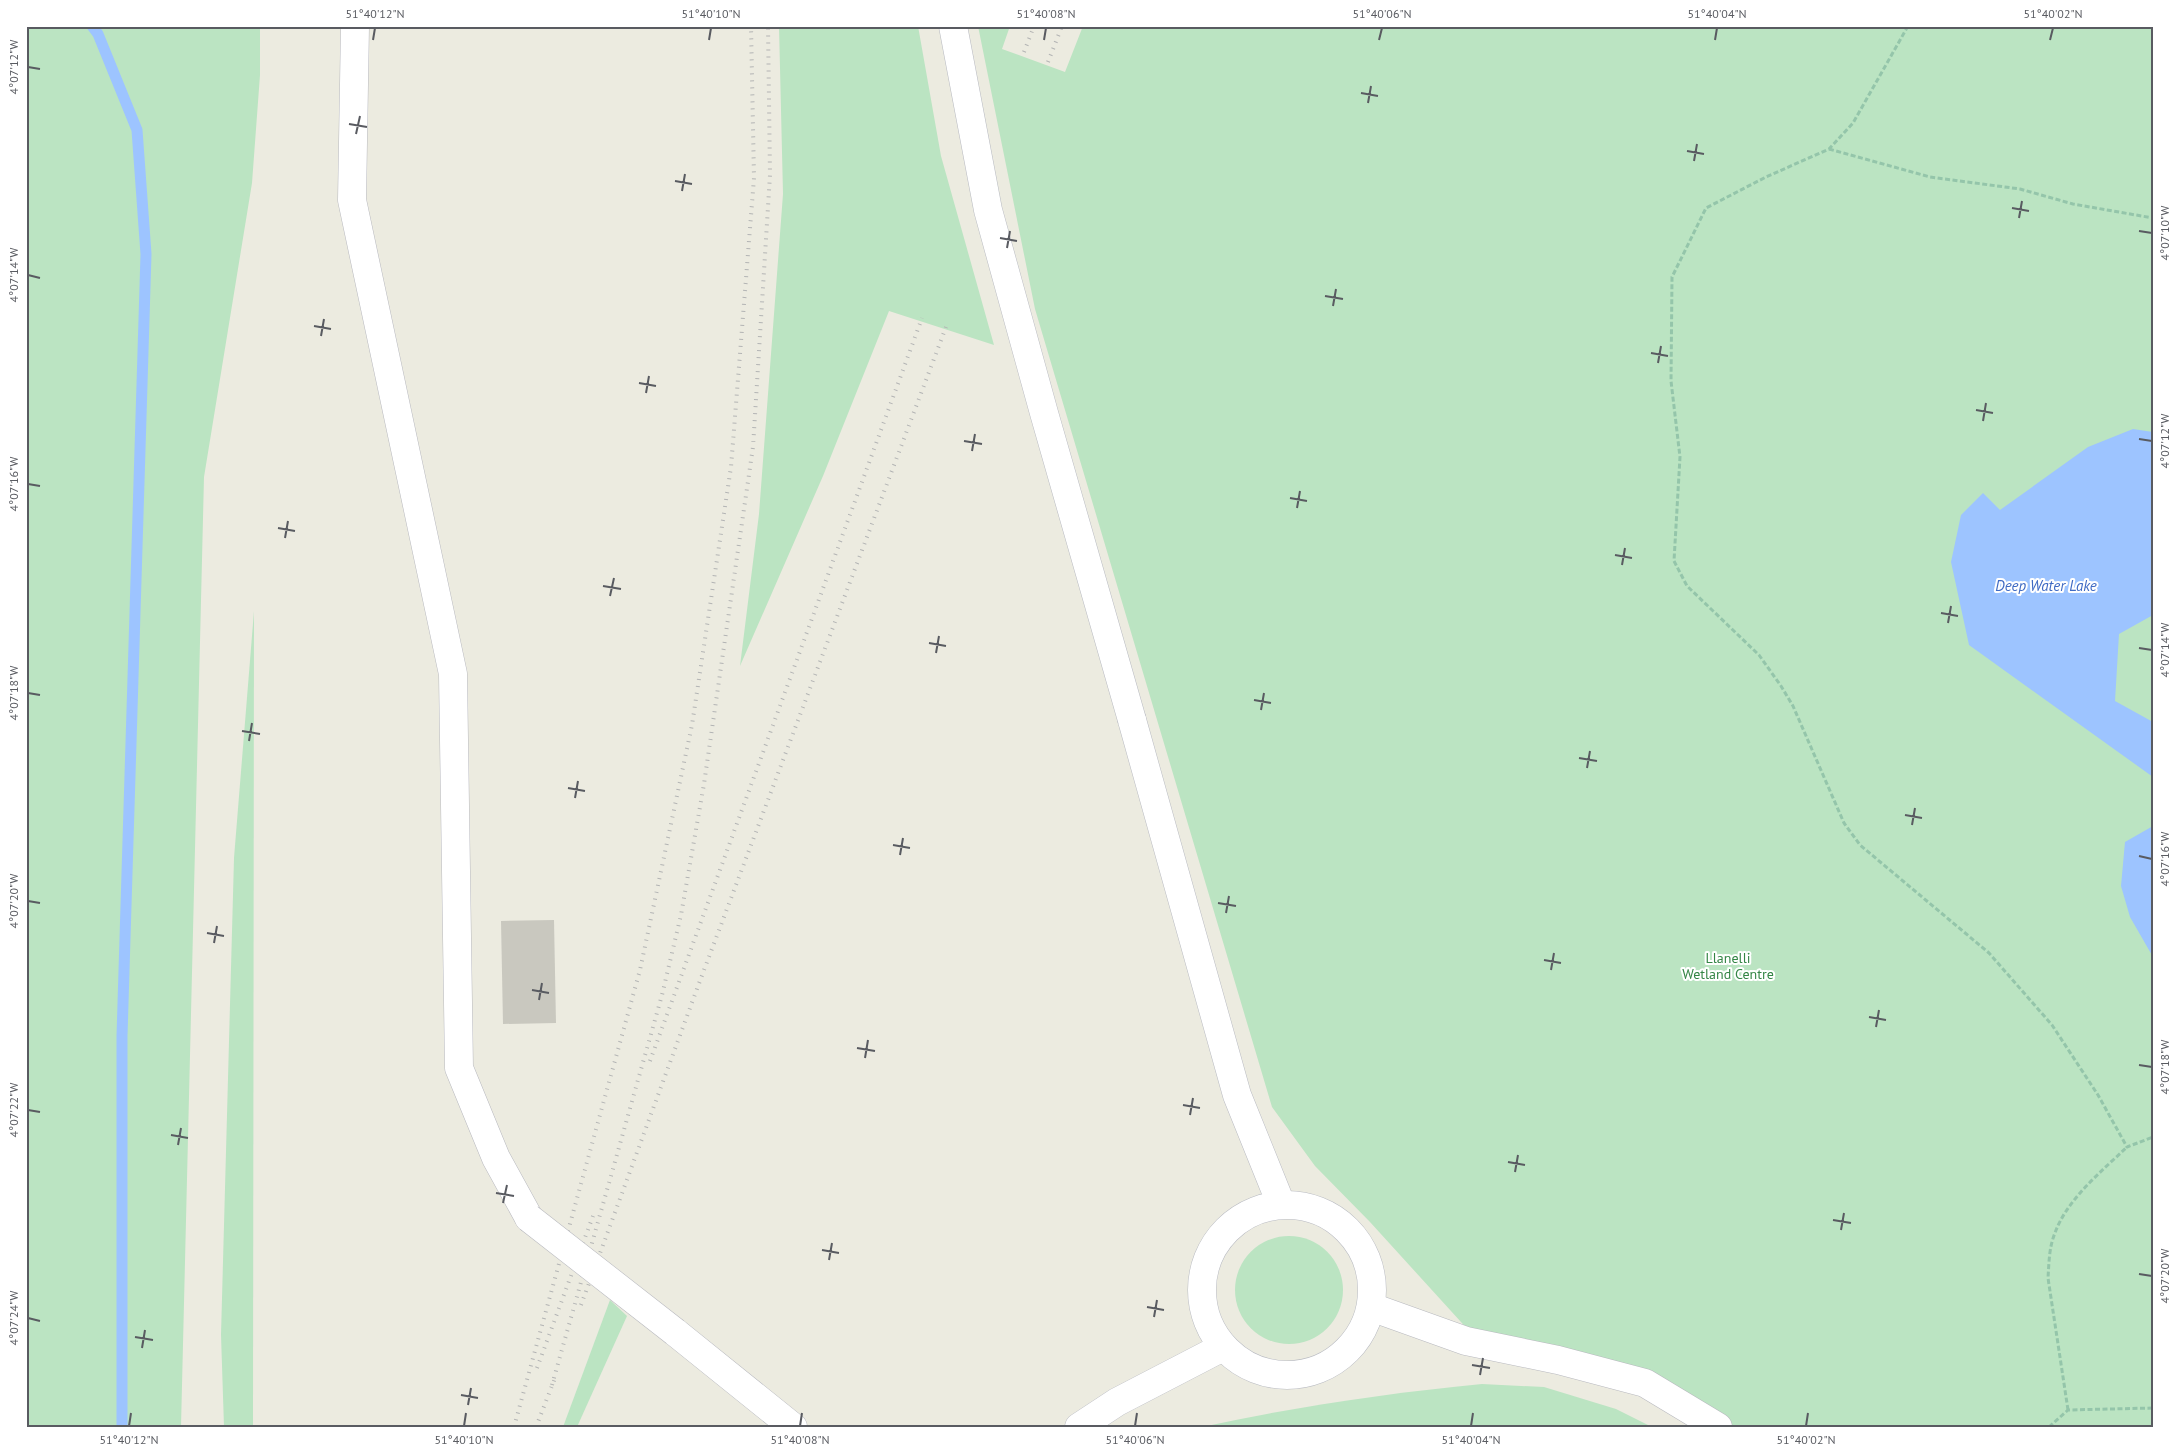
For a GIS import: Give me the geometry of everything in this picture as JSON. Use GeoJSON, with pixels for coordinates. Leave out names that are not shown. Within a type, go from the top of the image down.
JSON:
{"type":"FeatureCollection","features":[{"type":"Feature","properties":{"kind":"main road"},"geometry":{"type":"LineString","coordinates":[[355,26],[352,200],[453,674],[459,1068],[496,1158],[529,1218],[793,1427]]}},
{"type":"Feature","properties":{"kind":"main road"},"geometry":{"type":"LineString","coordinates":[[953,26],[988,210],[1044,413],[1237,1094],[1281,1204]]}},
{"type":"Feature","properties":{"kind":"main road"},"geometry":{"type":"LineString","coordinates":[[1281,1204],[1313,1208],[1340,1222],[1361,1246],[1371,1276],[1371,1307],[1359,1336],[1337,1359],[1309,1373],[1278,1375],[1248,1366],[1223,1347],[1207,1319],[1201,1288],[1208,1257],[1225,1231],[1251,1212],[1281,1204]]}},
{"type":"Feature","properties":{"kind":"main road"},"geometry":{"type":"LineString","coordinates":[[1371,1307],[1466,1341],[1558,1360],[1645,1383],[1718,1427]]}},
{"type":"Feature","properties":{"kind":"main road"},"geometry":{"type":"LineString","coordinates":[[1079,1427],[1116,1402],[1223,1347]]}},
{"type":"Feature","properties":{"kind":"path"},"geometry":{"type":"LineString","coordinates":[[1908,26],[1854,123],[1829,149],[1766,176],[1706,208],[1672,277],[1672,382],[1680,457],[1674,561],[1687,586],[1759,655],[1781,686],[1793,706],[1844,823],[1855,838],[1879,862],[1989,953],[2052,1025],[2098,1095],[2127,1147]]}},
{"type":"Feature","properties":{"kind":"path"},"geometry":{"type":"LineString","coordinates":[[1829,149],[1930,177],[2020,189],[2073,204],[2153,218]]}},
{"type":"Feature","properties":{"kind":"path"},"geometry":{"type":"LineString","coordinates":[[2068,1410],[2048,1278],[2049,1258],[2055,1232],[2065,1212],[2091,1180],[2127,1147],[2153,1137]]}},
{"type":"Feature","properties":{"kind":"path"},"geometry":{"type":"LineString","coordinates":[[2049,1427],[2068,1410],[2153,1408]]}},
{"type":"Feature","properties":{"kind":"green space"},"geometry":{"type":"Polygon","coordinates":[[[26,26],[260,26],[260,75],[252,183],[204,477],[181,1427],[26,1427],[26,26]]]}},
{"type":"Feature","properties":{"kind":"green space"},"geometry":{"type":"Polygon","coordinates":[[[779,26],[918,26],[941,156],[994,345],[889,311],[823,476],[740,666],[759,514],[783,194],[779,26]]]}},
{"type":"Feature","properties":{"kind":"green space","name":"Llanelli Wetland Centre"},"geometry":{"type":"Polygon","coordinates":[[[978,26],[1010,26],[1002,49],[1065,72],[1083,26],[2153,26],[2153,1427],[1718,1427],[1645,1383],[1481,1344],[1370,1222],[1315,1166],[1272,1107],[1035,309],[978,26]]]}},
{"type":"Feature","properties":{"kind":"green space"},"geometry":{"type":"Polygon","coordinates":[[[254,611],[253,1427],[224,1427],[221,1335],[234,858],[254,611]]]}},
{"type":"Feature","properties":{"kind":"green space"},"geometry":{"type":"Polygon","coordinates":[[[1289,1236],[1310,1240],[1327,1252],[1339,1269],[1343,1290],[1339,1311],[1327,1328],[1310,1340],[1289,1344],[1268,1340],[1251,1328],[1239,1311],[1235,1290],[1239,1269],[1251,1252],[1268,1240],[1289,1236]]]}},
{"type":"Feature","properties":{"kind":"green space"},"geometry":{"type":"Polygon","coordinates":[[[610,1300],[627,1316],[577,1427],[563,1427],[610,1300]]]}},
{"type":"Feature","properties":{"kind":"green space"},"geometry":{"type":"Polygon","coordinates":[[[1482,1384],[1544,1387],[1616,1409],[1652,1427],[1202,1427],[1341,1401],[1482,1384]]]}},
{"type":"Feature","properties":{"kind":"water","name":"Deep Water Lake"},"geometry":{"type":"Polygon","coordinates":[[[2133,429],[2153,432],[2153,615],[2119,634],[2115,701],[2153,722],[2153,777],[1969,645],[1951,562],[1961,515],[1983,493],[2000,510],[2088,447],[2133,429]]]}},
{"type":"Feature","properties":{"kind":"water"},"geometry":{"type":"Polygon","coordinates":[[[2153,826],[2153,957],[2130,917],[2121,886],[2125,842],[2153,826]]]}},
{"type":"Feature","properties":{"kind":"building"},"geometry":{"type":"Polygon","coordinates":[[[554,920],[556,1023],[503,1024],[501,921],[554,920]]]}},
{"type":"Feature","properties":{"kind":"waterway"},"geometry":{"type":"LineString","coordinates":[[92,26],[98,34],[137,130],[146,254],[122,1036],[122,1427]]}},
{"type":"Feature","properties":{"kind":"railway"},"geometry":{"type":"LineString","coordinates":[[514,1427],[640,970],[692,725],[731,467],[754,178],[751,26]]}},
{"type":"Feature","properties":{"kind":"railway"},"geometry":{"type":"LineString","coordinates":[[552,1385],[662,995],[681,915],[704,784],[753,447],[770,175],[768,26]]}},
{"type":"Feature","properties":{"kind":"railway"},"geometry":{"type":"LineString","coordinates":[[1024,52],[1034,26]]}},
{"type":"Feature","properties":{"kind":"railway"},"geometry":{"type":"LineString","coordinates":[[1048,62],[1062,26]]}},
{"type":"Feature","properties":{"kind":"railway"},"geometry":{"type":"LineString","coordinates":[[650,1061],[922,318]]}},
{"type":"Feature","properties":{"kind":"railway"},"geometry":{"type":"LineString","coordinates":[[581,1305],[701,978],[946,327]]}},
{"type":"Feature","properties":{"kind":"railway"},"geometry":{"type":"LineString","coordinates":[[537,1368],[593,1216]]}},
{"type":"Feature","properties":{"kind":"railway"},"geometry":{"type":"LineString","coordinates":[[536,1427],[555,1378]]}}]}
